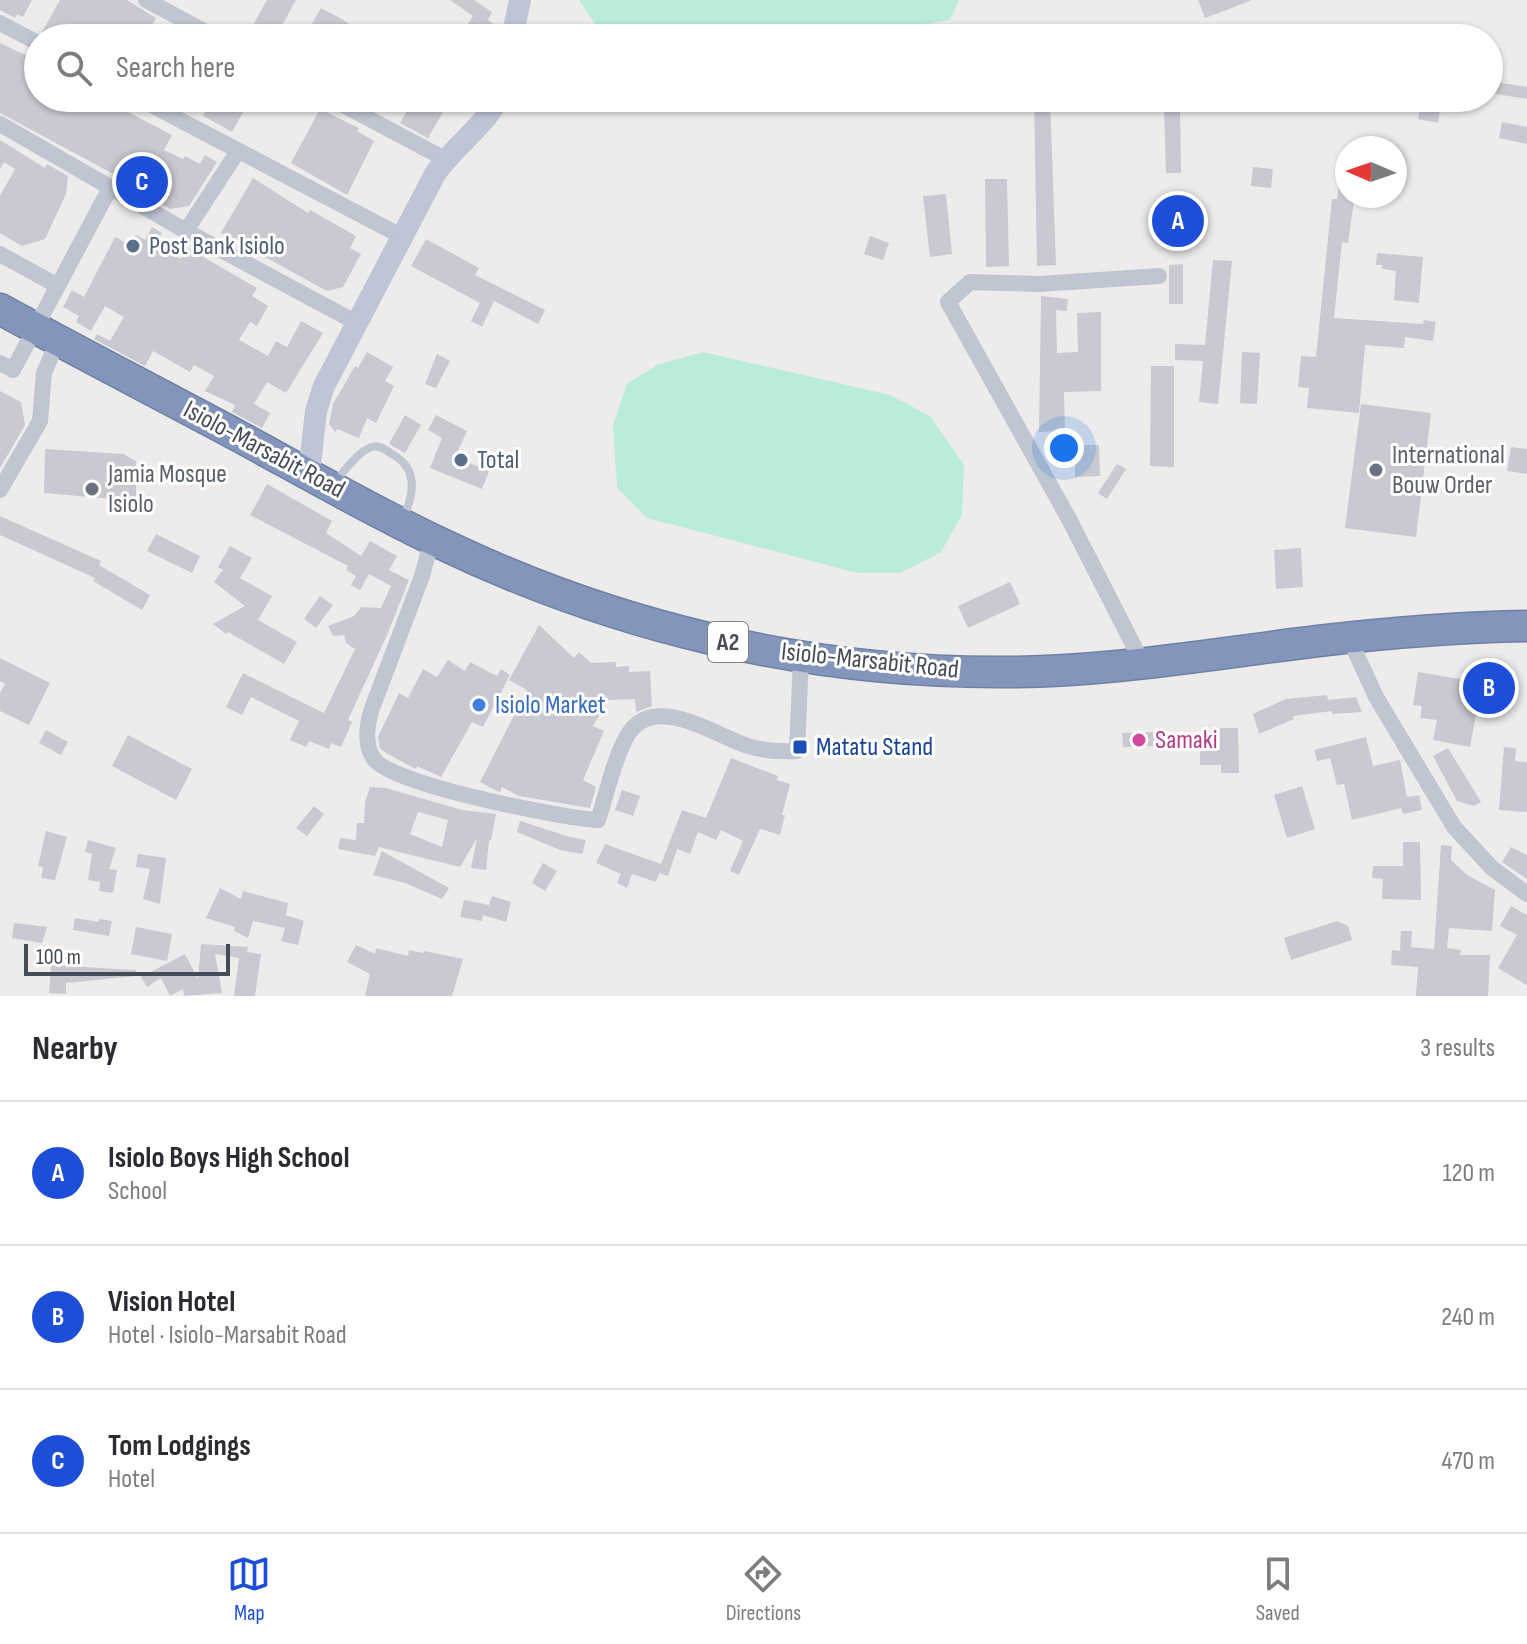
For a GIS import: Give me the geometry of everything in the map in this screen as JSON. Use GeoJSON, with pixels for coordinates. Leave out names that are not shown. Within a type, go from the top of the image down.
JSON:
{"type":"FeatureCollection","features":[{"type":"Feature","properties":{"kind":"highway","name":"Isiolo-Marsabit Road"},"geometry":{"type":"LineString","coordinates":[[0,309],[401,523],[527,581],[619,615],[671,630],[801,657],[899,669],[995,672],[1143,664],[1349,638],[1527,626]]}},
{"type":"Feature","properties":{"kind":"street"},"geometry":{"type":"LineString","coordinates":[[146,0],[191,24]]}},
{"type":"Feature","properties":{"kind":"street"},"geometry":{"type":"LineString","coordinates":[[515,24],[520,0]]}},
{"type":"Feature","properties":{"kind":"street"},"geometry":{"type":"LineString","coordinates":[[0,23],[24,36]]}},
{"type":"Feature","properties":{"kind":"street"},"geometry":{"type":"LineString","coordinates":[[164,112],[403,237]]}},
{"type":"Feature","properties":{"kind":"street"},"geometry":{"type":"LineString","coordinates":[[356,112],[445,159]]}},
{"type":"Feature","properties":{"kind":"street"},"geometry":{"type":"LineString","coordinates":[[320,480],[314,418],[320,394],[445,159],[483,123],[490,112]]}},
{"type":"Feature","properties":{"kind":"street"},"geometry":{"type":"LineString","coordinates":[[0,124],[186,231],[357,323]]}},
{"type":"Feature","properties":{"kind":"street"},"geometry":{"type":"LineString","coordinates":[[186,231],[238,151]]}},
{"type":"Feature","properties":{"kind":"street"},"geometry":{"type":"LineString","coordinates":[[0,490],[40,421],[46,334],[58,286],[110,188]]}},
{"type":"Feature","properties":{"kind":"street"},"geometry":{"type":"LineString","coordinates":[[0,254],[58,286]]}},
{"type":"Feature","properties":{"kind":"street"},"geometry":{"type":"LineString","coordinates":[[1143,664],[1069,519],[948,302],[970,282],[1039,284],[1159,276]]}},
{"type":"Feature","properties":{"kind":"street"},"geometry":{"type":"LineString","coordinates":[[0,363],[13,370],[46,334]]}},
{"type":"Feature","properties":{"kind":"street"},"geometry":{"type":"LineString","coordinates":[[432,539],[418,588],[371,711],[367,734],[375,761],[389,771],[418,782],[548,814],[598,820],[627,737],[634,726],[647,719],[680,719],[750,747],[797,751],[801,657]]}},
{"type":"Feature","properties":{"kind":"street"},"geometry":{"type":"LineString","coordinates":[[1349,638],[1376,697],[1454,827],[1492,868],[1527,894]]}},
{"type":"Feature","properties":{"kind":"lane"},"geometry":{"type":"LineString","coordinates":[[320,480],[367,450],[377,447],[385,449],[411,470],[408,507],[401,523]]}},
{"type":"Feature","properties":{"kind":"green space"},"geometry":{"type":"Polygon","coordinates":[[[579,0],[959,0],[950,20],[924,24],[595,24],[579,0]]]}},
{"type":"Feature","properties":{"kind":"green space"},"geometry":{"type":"Polygon","coordinates":[[[703,352],[890,395],[930,416],[964,465],[962,515],[941,552],[900,573],[858,573],[647,518],[617,487],[613,425],[627,384],[659,364],[703,352]]]}},
{"type":"Feature","properties":{"kind":"building"},"geometry":{"type":"Polygon","coordinates":[[[0,0],[32,0],[23,17],[17,14],[15,18],[0,10],[0,0]]]}},
{"type":"Feature","properties":{"kind":"building"},"geometry":{"type":"Polygon","coordinates":[[[60,0],[127,0],[156,18],[153,24],[46,24],[60,0]]]}},
{"type":"Feature","properties":{"kind":"building"},"geometry":{"type":"Polygon","coordinates":[[[267,0],[296,0],[283,24],[254,24],[267,0]]]}},
{"type":"Feature","properties":{"kind":"building"},"geometry":{"type":"Polygon","coordinates":[[[450,0],[474,0],[492,12],[488,20],[494,24],[468,24],[473,16],[450,0]]]}},
{"type":"Feature","properties":{"kind":"building"},"geometry":{"type":"Polygon","coordinates":[[[1198,0],[1250,0],[1250,1],[1205,18],[1198,0]]]}},
{"type":"Feature","properties":{"kind":"building"},"geometry":{"type":"Polygon","coordinates":[[[321,8],[349,24],[312,24],[321,8]]]}},
{"type":"Feature","properties":{"kind":"building"},"geometry":{"type":"Polygon","coordinates":[[[0,43],[24,54],[24,112],[128,112],[172,135],[164,150],[200,164],[205,155],[217,162],[189,206],[170,209],[132,184],[0,113],[0,43]]]}},
{"type":"Feature","properties":{"kind":"building"},"geometry":{"type":"Polygon","coordinates":[[[1503,83],[1527,87],[1527,99],[1503,95],[1503,83]]]}},
{"type":"Feature","properties":{"kind":"building"},"geometry":{"type":"Polygon","coordinates":[[[205,112],[243,112],[232,132],[203,116],[205,112]]]}},
{"type":"Feature","properties":{"kind":"building"},"geometry":{"type":"Polygon","coordinates":[[[318,112],[326,112],[359,128],[357,131],[374,141],[347,195],[291,163],[318,112]]]}},
{"type":"Feature","properties":{"kind":"building"},"geometry":{"type":"Polygon","coordinates":[[[406,112],[443,112],[428,138],[400,123],[406,112]]]}},
{"type":"Feature","properties":{"kind":"building"},"geometry":{"type":"Polygon","coordinates":[[[1034,112],[1051,112],[1056,265],[1037,266],[1034,112]]]}},
{"type":"Feature","properties":{"kind":"building"},"geometry":{"type":"Polygon","coordinates":[[[1164,112],[1180,112],[1181,173],[1166,173],[1164,112]]]}},
{"type":"Feature","properties":{"kind":"building"},"geometry":{"type":"Polygon","coordinates":[[[1419,112],[1440,112],[1438,123],[1418,119],[1419,112]]]}},
{"type":"Feature","properties":{"kind":"building"},"geometry":{"type":"Polygon","coordinates":[[[1502,122],[1527,127],[1527,144],[1499,138],[1502,122]]]}},
{"type":"Feature","properties":{"kind":"building"},"geometry":{"type":"Polygon","coordinates":[[[0,140],[45,168],[47,164],[68,176],[66,194],[45,239],[22,246],[0,233],[0,196],[15,169],[4,162],[0,169],[0,140]]]}},
{"type":"Feature","properties":{"kind":"building"},"geometry":{"type":"Polygon","coordinates":[[[1253,167],[1273,169],[1271,188],[1251,186],[1253,167]]]}},
{"type":"Feature","properties":{"kind":"building"},"geometry":{"type":"Polygon","coordinates":[[[253,178],[308,213],[310,210],[356,236],[350,248],[361,254],[343,287],[327,291],[221,233],[253,178]]]}},
{"type":"Feature","properties":{"kind":"building"},"geometry":{"type":"Polygon","coordinates":[[[985,179],[1007,179],[1009,266],[986,267],[985,179]]]}},
{"type":"Feature","properties":{"kind":"building"},"geometry":{"type":"Polygon","coordinates":[[[946,194],[952,254],[930,257],[923,196],[946,194]]]}},
{"type":"Feature","properties":{"kind":"building"},"geometry":{"type":"Polygon","coordinates":[[[1332,199],[1335,199],[1335,208],[1353,208],[1348,243],[1342,242],[1334,318],[1423,324],[1424,320],[1436,322],[1433,341],[1405,337],[1404,348],[1365,345],[1359,413],[1307,408],[1309,388],[1298,387],[1301,356],[1316,357],[1332,199]]]}},
{"type":"Feature","properties":{"kind":"building"},"geometry":{"type":"Polygon","coordinates":[[[152,227],[162,233],[156,244],[181,259],[188,248],[257,288],[252,296],[268,306],[257,326],[250,322],[239,340],[268,356],[276,341],[287,347],[301,321],[323,333],[286,393],[267,382],[254,404],[270,413],[262,428],[232,412],[235,405],[205,391],[214,376],[194,365],[190,372],[153,351],[145,366],[94,339],[97,334],[110,341],[124,317],[105,306],[91,331],[76,322],[79,316],[63,307],[72,290],[84,297],[115,237],[130,245],[136,235],[145,240],[152,227]]]}},
{"type":"Feature","properties":{"kind":"building"},"geometry":{"type":"Polygon","coordinates":[[[870,236],[889,243],[883,260],[864,254],[870,236]]]}},
{"type":"Feature","properties":{"kind":"building"},"geometry":{"type":"Polygon","coordinates":[[[426,239],[479,268],[475,275],[545,310],[538,324],[494,301],[482,327],[471,321],[480,303],[411,266],[426,239]]]}},
{"type":"Feature","properties":{"kind":"building"},"geometry":{"type":"Polygon","coordinates":[[[1377,253],[1423,257],[1419,303],[1394,300],[1396,271],[1376,265],[1377,253]]]}},
{"type":"Feature","properties":{"kind":"building"},"geometry":{"type":"Polygon","coordinates":[[[1213,260],[1232,261],[1218,404],[1199,402],[1203,361],[1175,360],[1175,344],[1205,345],[1213,260]]]}},
{"type":"Feature","properties":{"kind":"building"},"geometry":{"type":"Polygon","coordinates":[[[1183,264],[1183,304],[1169,304],[1169,265],[1183,264]]]}},
{"type":"Feature","properties":{"kind":"building"},"geometry":{"type":"Polygon","coordinates":[[[1041,296],[1068,299],[1067,311],[1056,310],[1057,353],[1078,352],[1077,313],[1101,312],[1101,391],[1064,392],[1065,431],[1039,432],[1041,296]]]}},
{"type":"Feature","properties":{"kind":"building"},"geometry":{"type":"Polygon","coordinates":[[[367,352],[393,367],[385,381],[394,386],[376,423],[367,418],[359,438],[337,429],[335,432],[329,424],[333,404],[367,352]]]}},
{"type":"Feature","properties":{"kind":"building"},"geometry":{"type":"Polygon","coordinates":[[[1242,352],[1260,353],[1257,404],[1240,403],[1242,352]]]}},
{"type":"Feature","properties":{"kind":"building"},"geometry":{"type":"Polygon","coordinates":[[[437,354],[450,361],[436,388],[425,384],[437,354]]]}},
{"type":"Feature","properties":{"kind":"building"},"geometry":{"type":"Polygon","coordinates":[[[1151,366],[1174,366],[1174,467],[1150,466],[1151,366]]]}},
{"type":"Feature","properties":{"kind":"building"},"geometry":{"type":"Polygon","coordinates":[[[0,391],[21,402],[25,425],[0,468],[0,391]]]}},
{"type":"Feature","properties":{"kind":"building"},"geometry":{"type":"Polygon","coordinates":[[[1361,404],[1431,413],[1416,537],[1345,528],[1361,404]]]}},
{"type":"Feature","properties":{"kind":"building"},"geometry":{"type":"Polygon","coordinates":[[[405,415],[421,425],[405,453],[389,444],[405,415]]]}},
{"type":"Feature","properties":{"kind":"building"},"geometry":{"type":"Polygon","coordinates":[[[436,415],[467,431],[455,457],[489,471],[482,489],[430,468],[442,438],[428,430],[436,415]]]}},
{"type":"Feature","properties":{"kind":"building"},"geometry":{"type":"Polygon","coordinates":[[[1075,445],[1099,445],[1100,476],[1075,477],[1075,445]]]}},
{"type":"Feature","properties":{"kind":"building"},"geometry":{"type":"Polygon","coordinates":[[[1511,447],[1527,449],[1527,474],[1507,471],[1511,447]]]}},
{"type":"Feature","properties":{"kind":"building"},"geometry":{"type":"Polygon","coordinates":[[[45,449],[123,454],[136,461],[136,501],[44,493],[45,449]]]}},
{"type":"Feature","properties":{"kind":"building"},"geometry":{"type":"Polygon","coordinates":[[[1117,464],[1126,469],[1107,499],[1098,493],[1117,464]]]}},
{"type":"Feature","properties":{"kind":"building"},"geometry":{"type":"Polygon","coordinates":[[[267,484],[332,521],[326,533],[361,556],[370,541],[397,556],[389,570],[409,580],[348,720],[352,722],[341,747],[331,743],[329,749],[309,741],[306,747],[290,740],[299,721],[251,697],[242,715],[226,707],[243,673],[324,713],[355,649],[346,643],[344,635],[333,636],[328,626],[354,616],[361,607],[381,608],[391,586],[369,574],[360,590],[351,585],[356,576],[346,570],[348,566],[250,515],[267,484]]]}},
{"type":"Feature","properties":{"kind":"building"},"geometry":{"type":"Polygon","coordinates":[[[0,516],[101,561],[99,565],[150,595],[142,610],[93,581],[95,578],[0,535],[0,516]]]}},
{"type":"Feature","properties":{"kind":"building"},"geometry":{"type":"Polygon","coordinates":[[[156,534],[200,556],[192,573],[147,551],[156,534]]]}},
{"type":"Feature","properties":{"kind":"building"},"geometry":{"type":"Polygon","coordinates":[[[230,546],[252,558],[240,578],[272,596],[258,620],[297,642],[284,664],[213,624],[245,606],[214,582],[223,570],[218,567],[230,546]]]}},
{"type":"Feature","properties":{"kind":"building"},"geometry":{"type":"Polygon","coordinates":[[[1301,548],[1303,587],[1276,589],[1274,550],[1301,548]]]}},
{"type":"Feature","properties":{"kind":"building"},"geometry":{"type":"Polygon","coordinates":[[[1010,582],[1020,604],[968,628],[958,606],[1010,582]]]}},
{"type":"Feature","properties":{"kind":"building"},"geometry":{"type":"Polygon","coordinates":[[[320,596],[333,605],[316,628],[304,619],[320,596]]]}},
{"type":"Feature","properties":{"kind":"building"},"geometry":{"type":"Polygon","coordinates":[[[539,625],[574,658],[579,652],[591,663],[616,662],[616,667],[629,666],[629,672],[650,671],[652,706],[636,712],[635,699],[608,700],[593,726],[604,731],[583,780],[596,787],[590,808],[519,796],[502,787],[500,792],[480,782],[527,690],[509,680],[539,625]]]}},
{"type":"Feature","properties":{"kind":"building"},"geometry":{"type":"Polygon","coordinates":[[[0,658],[50,683],[29,725],[0,711],[0,693],[5,684],[0,681],[0,658]]]}},
{"type":"Feature","properties":{"kind":"building"},"geometry":{"type":"Polygon","coordinates":[[[448,660],[465,671],[470,662],[497,676],[501,669],[510,675],[483,727],[472,722],[441,777],[417,766],[416,769],[386,753],[380,748],[378,737],[399,693],[408,698],[423,669],[437,677],[448,660]]]}},
{"type":"Feature","properties":{"kind":"building"},"geometry":{"type":"Polygon","coordinates":[[[1418,672],[1483,683],[1496,682],[1496,686],[1512,690],[1512,695],[1480,694],[1470,747],[1433,740],[1437,720],[1420,718],[1422,706],[1413,705],[1418,672]]]}},
{"type":"Feature","properties":{"kind":"building"},"geometry":{"type":"Polygon","coordinates":[[[1327,695],[1328,700],[1356,697],[1362,712],[1332,714],[1332,711],[1293,716],[1294,719],[1259,734],[1253,714],[1286,699],[1327,695]]]}},
{"type":"Feature","properties":{"kind":"building"},"geometry":{"type":"Polygon","coordinates":[[[1220,728],[1238,728],[1239,773],[1221,773],[1221,765],[1200,765],[1200,750],[1220,750],[1220,728]]]}},
{"type":"Feature","properties":{"kind":"building"},"geometry":{"type":"Polygon","coordinates":[[[46,730],[68,742],[61,755],[39,743],[46,730]]]}},
{"type":"Feature","properties":{"kind":"building","name":"Samaki"},"geometry":{"type":"Polygon","coordinates":[[[1155,732],[1156,746],[1123,747],[1122,733],[1155,732]]]}},
{"type":"Feature","properties":{"kind":"building"},"geometry":{"type":"Polygon","coordinates":[[[128,735],[192,769],[176,800],[112,766],[128,735]]]}},
{"type":"Feature","properties":{"kind":"building"},"geometry":{"type":"Polygon","coordinates":[[[1366,737],[1373,766],[1400,760],[1407,797],[1419,795],[1422,810],[1403,814],[1401,808],[1352,820],[1344,784],[1337,785],[1330,758],[1317,761],[1314,750],[1366,737]]]}},
{"type":"Feature","properties":{"kind":"building"},"geometry":{"type":"Polygon","coordinates":[[[1504,747],[1516,748],[1515,761],[1527,762],[1527,812],[1499,810],[1504,747]]]}},
{"type":"Feature","properties":{"kind":"building"},"geometry":{"type":"Polygon","coordinates":[[[1448,748],[1481,802],[1474,806],[1457,801],[1433,756],[1448,748]]]}},
{"type":"Feature","properties":{"kind":"building"},"geometry":{"type":"Polygon","coordinates":[[[731,758],[778,776],[777,780],[790,784],[780,835],[760,829],[739,875],[730,871],[743,841],[721,830],[716,840],[698,832],[690,854],[677,849],[668,876],[659,873],[656,882],[632,874],[627,888],[617,883],[621,874],[596,863],[605,844],[661,864],[682,810],[706,818],[731,758]]]}},
{"type":"Feature","properties":{"kind":"building"},"geometry":{"type":"Polygon","coordinates":[[[1302,786],[1315,829],[1287,838],[1274,795],[1302,786]]]}},
{"type":"Feature","properties":{"kind":"building"},"geometry":{"type":"Polygon","coordinates":[[[370,787],[386,788],[462,810],[496,814],[486,870],[471,868],[477,838],[460,867],[379,847],[375,856],[338,849],[340,838],[356,840],[357,823],[364,823],[365,802],[370,787]],[[418,812],[410,834],[442,847],[448,820],[418,812]]]}},
{"type":"Feature","properties":{"kind":"building"},"geometry":{"type":"Polygon","coordinates":[[[622,790],[640,796],[633,816],[615,810],[622,790]]]}},
{"type":"Feature","properties":{"kind":"building"},"geometry":{"type":"Polygon","coordinates":[[[314,806],[324,814],[307,836],[296,828],[314,806]]]}},
{"type":"Feature","properties":{"kind":"building"},"geometry":{"type":"Polygon","coordinates":[[[520,821],[586,840],[582,854],[560,850],[517,832],[520,821]]]}},
{"type":"Feature","properties":{"kind":"building"},"geometry":{"type":"Polygon","coordinates":[[[46,831],[67,837],[55,880],[41,878],[43,867],[38,866],[46,831]]]}},
{"type":"Feature","properties":{"kind":"building"},"geometry":{"type":"Polygon","coordinates":[[[88,840],[116,848],[109,869],[117,870],[113,893],[99,891],[100,882],[88,880],[92,854],[85,852],[88,840]]]}},
{"type":"Feature","properties":{"kind":"building"},"geometry":{"type":"Polygon","coordinates":[[[1403,842],[1420,842],[1421,900],[1382,899],[1383,879],[1372,878],[1373,866],[1403,866],[1403,842]]]}},
{"type":"Feature","properties":{"kind":"building"},"geometry":{"type":"Polygon","coordinates":[[[1441,845],[1452,846],[1451,860],[1467,875],[1495,890],[1492,931],[1449,928],[1447,948],[1461,950],[1460,955],[1490,955],[1488,996],[1416,996],[1418,967],[1391,965],[1392,950],[1400,951],[1401,931],[1412,931],[1411,947],[1434,949],[1441,845]]]}},
{"type":"Feature","properties":{"kind":"building"},"geometry":{"type":"Polygon","coordinates":[[[1511,847],[1527,855],[1527,879],[1502,862],[1511,847]]]}},
{"type":"Feature","properties":{"kind":"building"},"geometry":{"type":"Polygon","coordinates":[[[382,851],[449,888],[442,899],[405,883],[373,875],[382,851]]]}},
{"type":"Feature","properties":{"kind":"building"},"geometry":{"type":"Polygon","coordinates":[[[138,854],[166,858],[160,904],[143,899],[150,869],[136,867],[138,854]]]}},
{"type":"Feature","properties":{"kind":"building"},"geometry":{"type":"Polygon","coordinates":[[[543,863],[557,871],[545,891],[532,883],[543,863]]]}},
{"type":"Feature","properties":{"kind":"building"},"geometry":{"type":"Polygon","coordinates":[[[220,888],[241,899],[243,891],[288,903],[286,915],[304,921],[298,945],[281,941],[285,928],[253,921],[248,938],[234,931],[235,927],[206,918],[220,888]]]}},
{"type":"Feature","properties":{"kind":"building"},"geometry":{"type":"Polygon","coordinates":[[[492,896],[511,902],[506,922],[483,915],[482,921],[460,917],[464,900],[489,905],[492,896]]]}},
{"type":"Feature","properties":{"kind":"building"},"geometry":{"type":"Polygon","coordinates":[[[1511,906],[1527,915],[1527,985],[1498,968],[1517,935],[1500,926],[1511,906]]]}},
{"type":"Feature","properties":{"kind":"building"},"geometry":{"type":"Polygon","coordinates":[[[75,918],[112,921],[109,936],[73,930],[75,918]]]}},
{"type":"Feature","properties":{"kind":"building"},"geometry":{"type":"Polygon","coordinates":[[[1337,921],[1348,926],[1352,940],[1291,960],[1284,938],[1337,921]]]}},
{"type":"Feature","properties":{"kind":"building"},"geometry":{"type":"Polygon","coordinates":[[[14,923],[47,927],[42,943],[12,938],[14,923]]]}},
{"type":"Feature","properties":{"kind":"building"},"geometry":{"type":"Polygon","coordinates":[[[136,927],[172,934],[167,961],[131,954],[136,927]]]}},
{"type":"Feature","properties":{"kind":"building"},"geometry":{"type":"Polygon","coordinates":[[[201,944],[248,947],[247,952],[261,954],[255,996],[234,996],[239,958],[215,954],[222,993],[184,996],[183,989],[170,996],[161,978],[147,987],[141,977],[185,954],[198,979],[201,944]]]}},
{"type":"Feature","properties":{"kind":"building"},"geometry":{"type":"Polygon","coordinates":[[[356,945],[375,954],[376,948],[408,956],[409,950],[463,959],[452,996],[365,996],[370,974],[347,962],[356,945]]]}},
{"type":"Feature","properties":{"kind":"building"},"geometry":{"type":"Polygon","coordinates":[[[51,965],[136,970],[136,976],[66,983],[66,994],[49,993],[51,965]]]}},
{"type":"Feature","properties":{"kind":"place","name":"Tom Lodgings"},"geometry":{"type":"Point","coordinates":[142,182]}},
{"type":"Feature","properties":{"kind":"place","name":"Isiolo Boys High School"},"geometry":{"type":"Point","coordinates":[1178,221]}},
{"type":"Feature","properties":{"kind":"place","name":"Post Bank Isiolo"},"geometry":{"type":"Point","coordinates":[133,246]}},
{"type":"Feature","properties":{"kind":"place","name":"Total"},"geometry":{"type":"Point","coordinates":[461,460]}},
{"type":"Feature","properties":{"kind":"place","name":"International Bouw Order"},"geometry":{"type":"Point","coordinates":[1376,470]}},
{"type":"Feature","properties":{"kind":"place","name":"Jamia Mosque Isiolo"},"geometry":{"type":"Point","coordinates":[92,489]}},
{"type":"Feature","properties":{"kind":"place","name":"Vision Hotel"},"geometry":{"type":"Point","coordinates":[1489,688]}},
{"type":"Feature","properties":{"kind":"place","name":"Isiolo Market"},"geometry":{"type":"Point","coordinates":[479,705]}},
{"type":"Feature","properties":{"kind":"place","name":"Samaki"},"geometry":{"type":"Point","coordinates":[1139,740]}},
{"type":"Feature","properties":{"kind":"place","name":"Matatu Stand"},"geometry":{"type":"Point","coordinates":[800,747]}}]}
